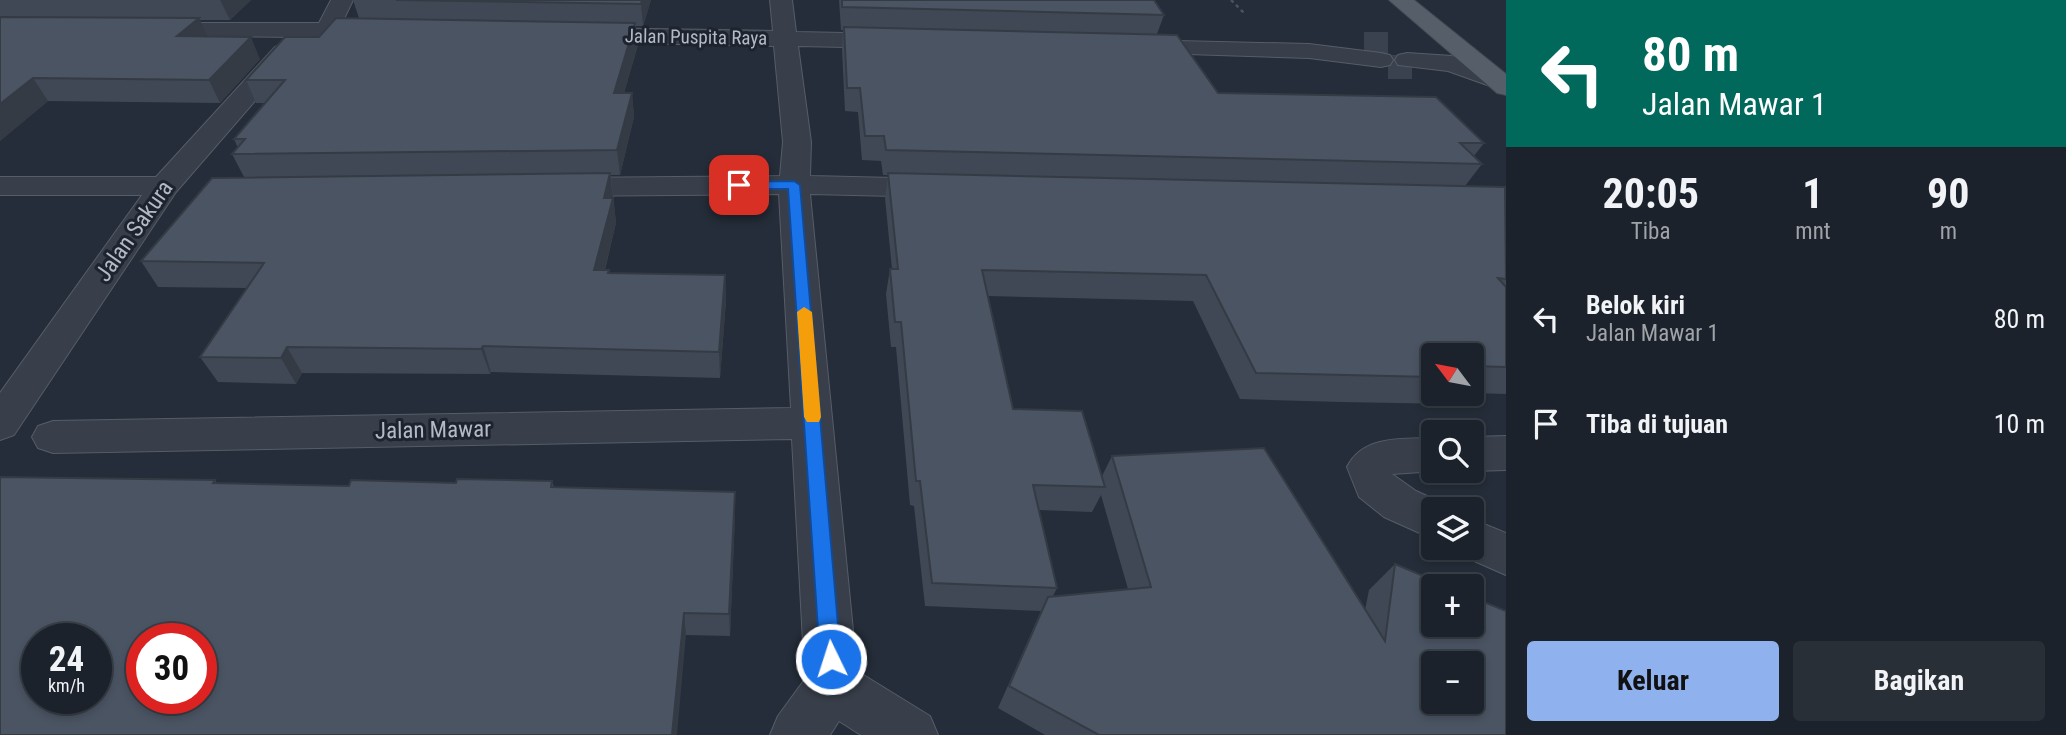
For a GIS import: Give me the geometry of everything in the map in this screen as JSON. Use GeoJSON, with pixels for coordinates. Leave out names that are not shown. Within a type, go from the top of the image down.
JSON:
{"type":"FeatureCollection","features":[{"type":"Feature","properties":{"kind":"main road"},"geometry":{"type":"LineString","coordinates":[[1401,0],[1502,84]]}},
{"type":"Feature","properties":{"kind":"street"},"geometry":{"type":"LineString","coordinates":[[342,0],[327,30],[397,32]]}},
{"type":"Feature","properties":{"kind":"street"},"geometry":{"type":"LineString","coordinates":[[781,0],[797,142],[794,185],[832,686],[797,735]]}},
{"type":"Feature","properties":{"kind":"street"},"geometry":{"type":"LineString","coordinates":[[1117,47],[1389,52],[1424,41],[1432,34],[1430,25]]}},
{"type":"Feature","properties":{"kind":"street"},"geometry":{"type":"LineString","coordinates":[[134,28],[278,30]]}},
{"type":"Feature","properties":{"kind":"street","name":"Jalan Sakura"},"geometry":{"type":"LineString","coordinates":[[0,424],[164,186],[278,30],[327,30]]}},
{"type":"Feature","properties":{"kind":"street","name":"Jalan Puspita Raya"},"geometry":{"type":"LineString","coordinates":[[564,35],[911,42]]}},
{"type":"Feature","properties":{"kind":"street"},"geometry":{"type":"LineString","coordinates":[[1309,51],[1338,39],[1502,84]]}},
{"type":"Feature","properties":{"kind":"street"},"geometry":{"type":"LineString","coordinates":[[533,188],[794,185],[959,188]]}},
{"type":"Feature","properties":{"kind":"street"},"geometry":{"type":"LineString","coordinates":[[0,186],[164,186]]}},
{"type":"Feature","properties":{"kind":"street","name":"Jalan Mawar"},"geometry":{"type":"LineString","coordinates":[[53,437],[813,423]]}},
{"type":"Feature","properties":{"kind":"street"},"geometry":{"type":"LineString","coordinates":[[1484,454],[1506,453]]}},
{"type":"Feature","properties":{"kind":"street"},"geometry":{"type":"LineString","coordinates":[[1421,456],[1385,457],[1368,467],[1374,484],[1400,504],[1421,514]]}},
{"type":"Feature","properties":{"kind":"street"},"geometry":{"type":"LineString","coordinates":[[1484,545],[1506,555]]}},
{"type":"Feature","properties":{"kind":"street"},"geometry":{"type":"LineString","coordinates":[[832,686],[911,735]]}},
{"type":"Feature","properties":{"kind":"building"},"geometry":{"type":"Polygon","coordinates":[[[396,0],[642,0],[641,4],[396,0]]]}},
{"type":"Feature","properties":{"kind":"building"},"geometry":{"type":"Polygon","coordinates":[[[842,0],[1154,0],[1164,15],[842,7],[842,0]]]}},
{"type":"Feature","properties":{"kind":"building"},"geometry":{"type":"Polygon","coordinates":[[[0,17],[199,18],[177,36],[251,37],[209,80],[33,78],[0,104],[0,17]]]}},
{"type":"Feature","properties":{"kind":"building"},"geometry":{"type":"Polygon","coordinates":[[[336,18],[635,23],[614,93],[632,93],[617,150],[232,154],[245,139],[234,139],[285,80],[246,80],[285,37],[319,37],[336,18]]]}},
{"type":"Feature","properties":{"kind":"building"},"geometry":{"type":"Polygon","coordinates":[[[844,27],[1177,35],[1218,93],[1436,97],[1484,143],[1460,143],[1482,164],[886,150],[884,136],[865,136],[860,88],[847,88],[844,27]]]}},
{"type":"Feature","properties":{"kind":"building"},"geometry":{"type":"Polygon","coordinates":[[[610,173],[604,198],[613,198],[594,270],[609,270],[608,273],[725,275],[719,352],[483,346],[481,349],[287,347],[281,358],[200,357],[264,263],[141,261],[212,178],[610,173]]]}},
{"type":"Feature","properties":{"kind":"building"},"geometry":{"type":"Polygon","coordinates":[[[888,173],[1505,187],[1506,279],[1498,278],[1506,287],[1506,367],[1484,366],[1484,343],[1421,343],[1421,377],[1256,373],[1206,275],[982,270],[1013,409],[1082,411],[1105,487],[1033,485],[1057,588],[932,583],[920,481],[916,481],[901,322],[895,322],[890,269],[898,269],[888,173]]]}},
{"type":"Feature","properties":{"kind":"building"},"geometry":{"type":"Polygon","coordinates":[[[1264,448],[1385,641],[1395,564],[1421,575],[1421,637],[1484,637],[1484,602],[1506,611],[1506,735],[1099,735],[1009,686],[1048,597],[1151,587],[1112,456],[1264,448]]]}},
{"type":"Feature","properties":{"kind":"building"},"geometry":{"type":"Polygon","coordinates":[[[0,477],[215,480],[213,483],[349,486],[351,480],[456,483],[457,479],[552,481],[551,487],[735,492],[729,614],[684,613],[672,735],[0,735],[0,477]]]}},
{"type":"Feature","properties":{"kind":"tunnel"},"geometry":{"type":"LineString","coordinates":[[1364,44],[1390,44]]}},
{"type":"Feature","properties":{"kind":"tunnel"},"geometry":{"type":"LineString","coordinates":[[1388,67],[1414,67]]}},
{"type":"Feature","properties":{"kind":"slow traffic"},"geometry":{"type":"LineString","coordinates":[[804,312],[813,417]]}},
{"type":"Feature","properties":{"kind":"route"},"geometry":{"type":"LineString","coordinates":[[739,185],[794,185],[831,659]]}}]}
